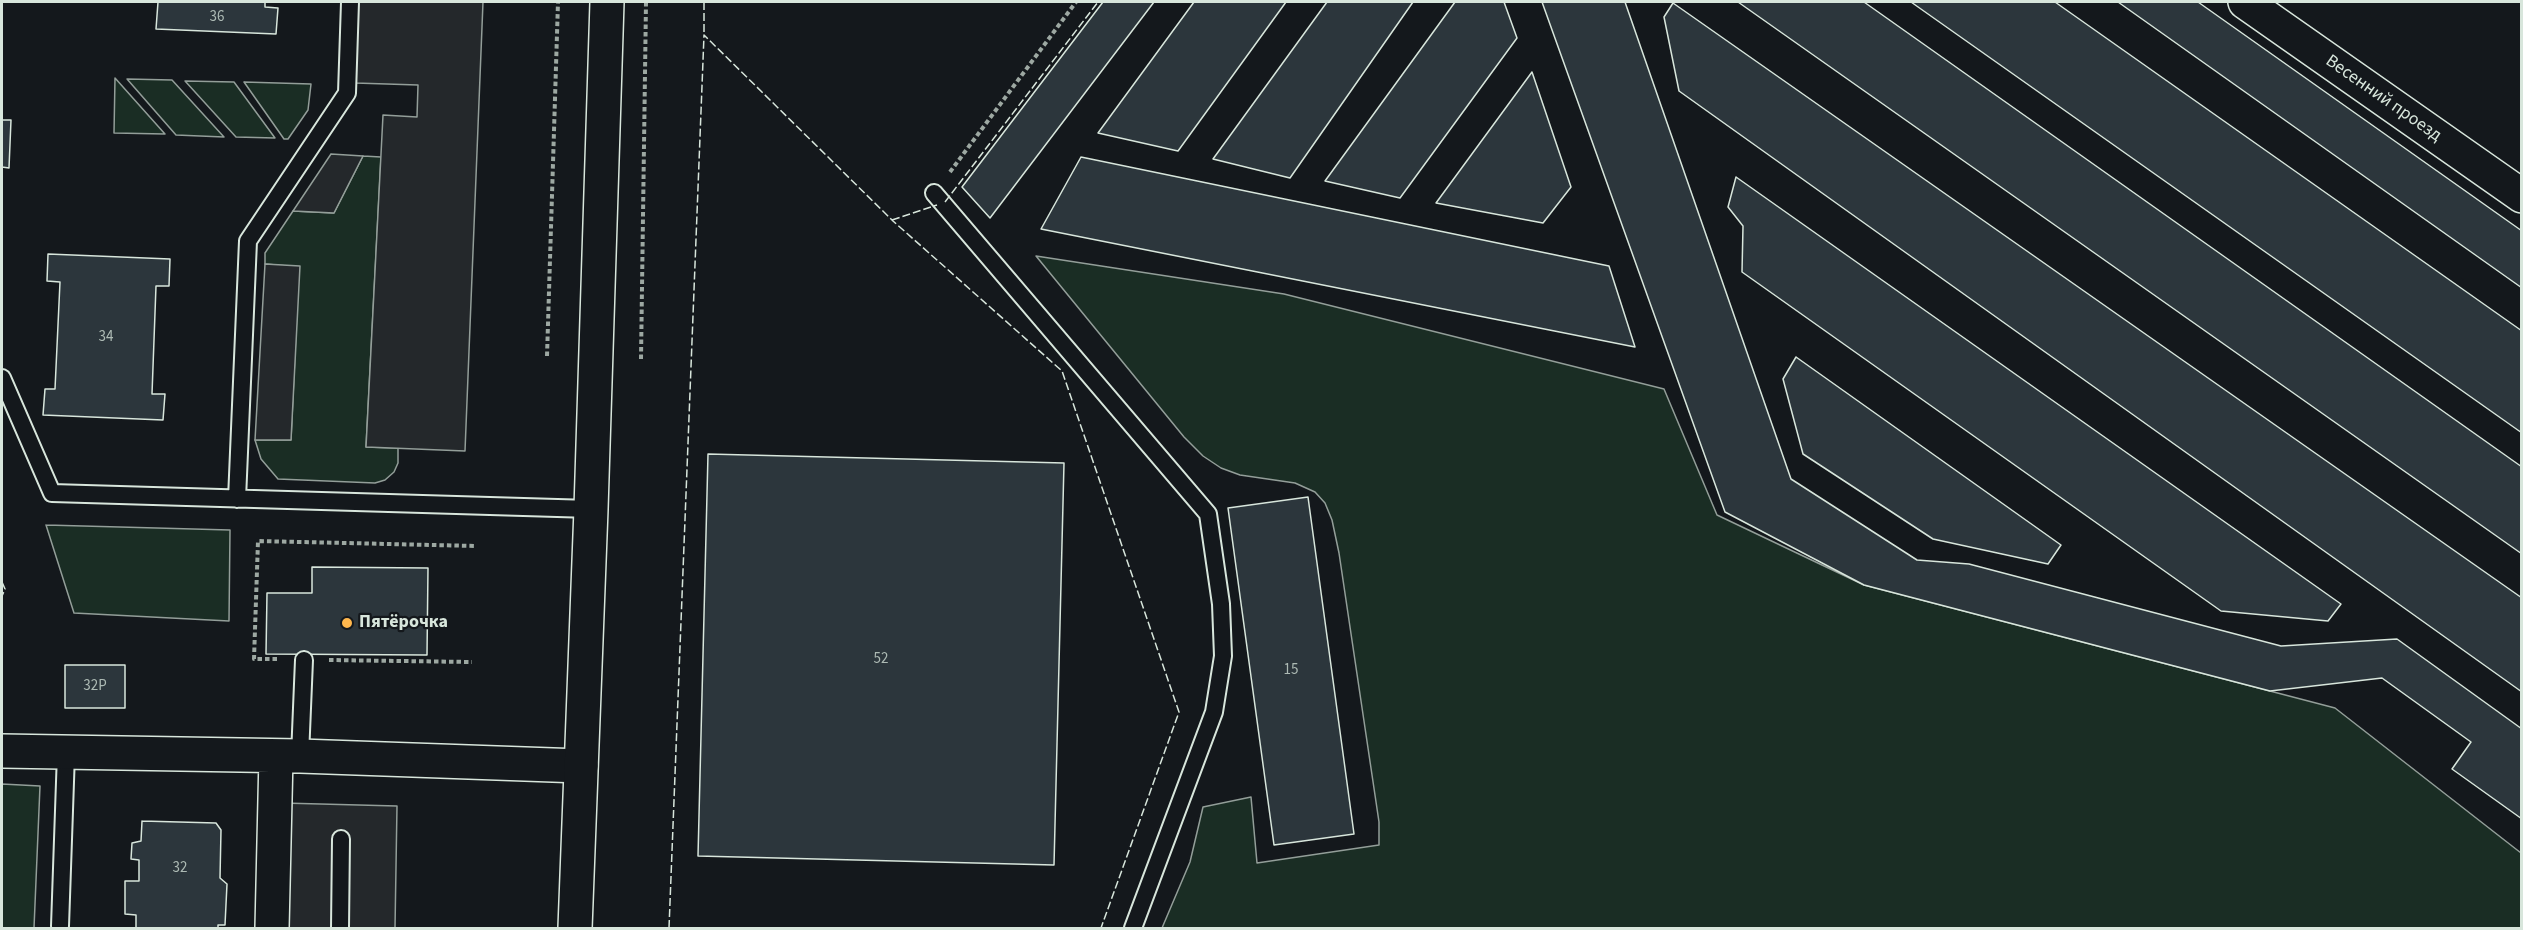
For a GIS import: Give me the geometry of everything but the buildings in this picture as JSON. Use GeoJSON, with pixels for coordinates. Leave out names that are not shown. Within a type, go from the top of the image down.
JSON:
{"type":"FeatureCollection","features":[{"type":"Feature","properties":{"kind":"street"},"geometry":{"type":"LineString","coordinates":[[575,928],[607,2]]}},
{"type":"Feature","properties":{"kind":"street","name":"Весенний проезд"},"geometry":{"type":"LineString","coordinates":[[2245,2],[2522,196]]}},
{"type":"Feature","properties":{"kind":"street"},"geometry":{"type":"LineString","coordinates":[[2,752],[288,756],[581,766]]}},
{"type":"Feature","properties":{"kind":"street"},"geometry":{"type":"LineString","coordinates":[[272,928],[288,756]]}},
{"type":"Feature","properties":{"kind":"lane"},"geometry":{"type":"LineString","coordinates":[[237,499],[248,241],[347,93],[350,2]]}},
{"type":"Feature","properties":{"kind":"lane"},"geometry":{"type":"LineString","coordinates":[[934,193],[1208,514],[1221,604],[1223,656],[1214,712],[1133,928]]}},
{"type":"Feature","properties":{"kind":"lane"},"geometry":{"type":"LineString","coordinates":[[2,378],[52,493],[591,509]]}},
{"type":"Feature","properties":{"kind":"lane"},"geometry":{"type":"LineString","coordinates":[[288,756],[304,660]]}},
{"type":"Feature","properties":{"kind":"lane"},"geometry":{"type":"LineString","coordinates":[[60,926],[66,753]]}},
{"type":"Feature","properties":{"kind":"lane"},"geometry":{"type":"LineString","coordinates":[[340,928],[341,839]]}},
{"type":"Feature","properties":{"kind":"path"},"geometry":{"type":"LineString","coordinates":[[547,356],[558,2]]}},
{"type":"Feature","properties":{"kind":"path"},"geometry":{"type":"LineString","coordinates":[[641,359],[646,2]]}},
{"type":"Feature","properties":{"kind":"path"},"geometry":{"type":"LineString","coordinates":[[934,193],[1076,2]]}},
{"type":"Feature","properties":{"kind":"path"},"geometry":{"type":"LineString","coordinates":[[472,662],[254,659],[258,541],[476,546]]}},
{"type":"Feature","properties":{"kind":"green space"},"geometry":{"type":"Polygon","coordinates":[[[115,78],[165,134],[114,133],[115,78]]]}},
{"type":"Feature","properties":{"kind":"green space"},"geometry":{"type":"Polygon","coordinates":[[[127,79],[172,80],[224,137],[176,135],[127,79]]]}},
{"type":"Feature","properties":{"kind":"green space"},"geometry":{"type":"Polygon","coordinates":[[[185,81],[234,82],[275,138],[236,137],[185,81]]]}},
{"type":"Feature","properties":{"kind":"green space"},"geometry":{"type":"Polygon","coordinates":[[[244,82],[311,84],[308,110],[288,139],[284,139],[244,82]]]}},
{"type":"Feature","properties":{"kind":"green space"},"geometry":{"type":"Polygon","coordinates":[[[363,156],[381,157],[366,447],[398,448],[398,463],[394,472],[385,480],[375,483],[278,479],[261,459],[255,440],[291,440],[299,267],[265,264],[265,253],[293,211],[334,213],[363,156]]]}},
{"type":"Feature","properties":{"kind":"green space"},"geometry":{"type":"Polygon","coordinates":[[[1036,256],[1284,294],[1664,389],[1717,515],[1864,585],[2335,708],[2521,853],[2521,928],[1162,928],[1190,862],[1203,807],[1251,797],[1257,863],[1379,845],[1379,822],[1339,553],[1332,520],[1325,503],[1315,492],[1295,483],[1240,475],[1221,468],[1203,456],[1184,437],[1036,256]]]}},
{"type":"Feature","properties":{"kind":"green space"},"geometry":{"type":"Polygon","coordinates":[[[46,525],[230,530],[229,621],[74,613],[46,525]]]}},
{"type":"Feature","properties":{"kind":"green space"},"geometry":{"type":"Polygon","coordinates":[[[2,784],[40,786],[34,928],[2,928],[2,784]]]}},
{"type":"Feature","properties":{"kind":"shaded area"},"geometry":{"type":"Polygon","coordinates":[[[358,2],[483,2],[465,451],[366,447],[383,115],[417,117],[418,85],[355,83],[358,2]]]}},
{"type":"Feature","properties":{"kind":"shaded area"},"geometry":{"type":"Polygon","coordinates":[[[331,154],[363,156],[334,213],[293,211],[331,154]]]}},
{"type":"Feature","properties":{"kind":"shaded area"},"geometry":{"type":"Polygon","coordinates":[[[265,264],[300,266],[291,440],[255,440],[265,264]]]}},
{"type":"Feature","properties":{"kind":"shaded area"},"geometry":{"type":"Polygon","coordinates":[[[282,803],[397,806],[395,928],[281,928],[282,803]]]}},
{"type":"Feature","properties":{"kind":"fence"},"geometry":{"type":"LineString","coordinates":[[704,2],[704,35]]}},
{"type":"Feature","properties":{"kind":"fence"},"geometry":{"type":"LineString","coordinates":[[945,202],[1098,2]]}},
{"type":"Feature","properties":{"kind":"fence"},"geometry":{"type":"LineString","coordinates":[[669,928],[704,35],[893,221],[1062,371],[1179,712],[1101,928]]}},
{"type":"Feature","properties":{"kind":"fence"},"geometry":{"type":"LineString","coordinates":[[892,220],[937,205]]}},
{"type":"Feature","properties":{"kind":"fence"},"geometry":{"type":"LineString","coordinates":[[2,582],[5,589],[2,596]]}},
{"type":"Feature","properties":{"kind":"place","name":"Пятёрочка"},"geometry":{"type":"Point","coordinates":[347,623]}}]}
